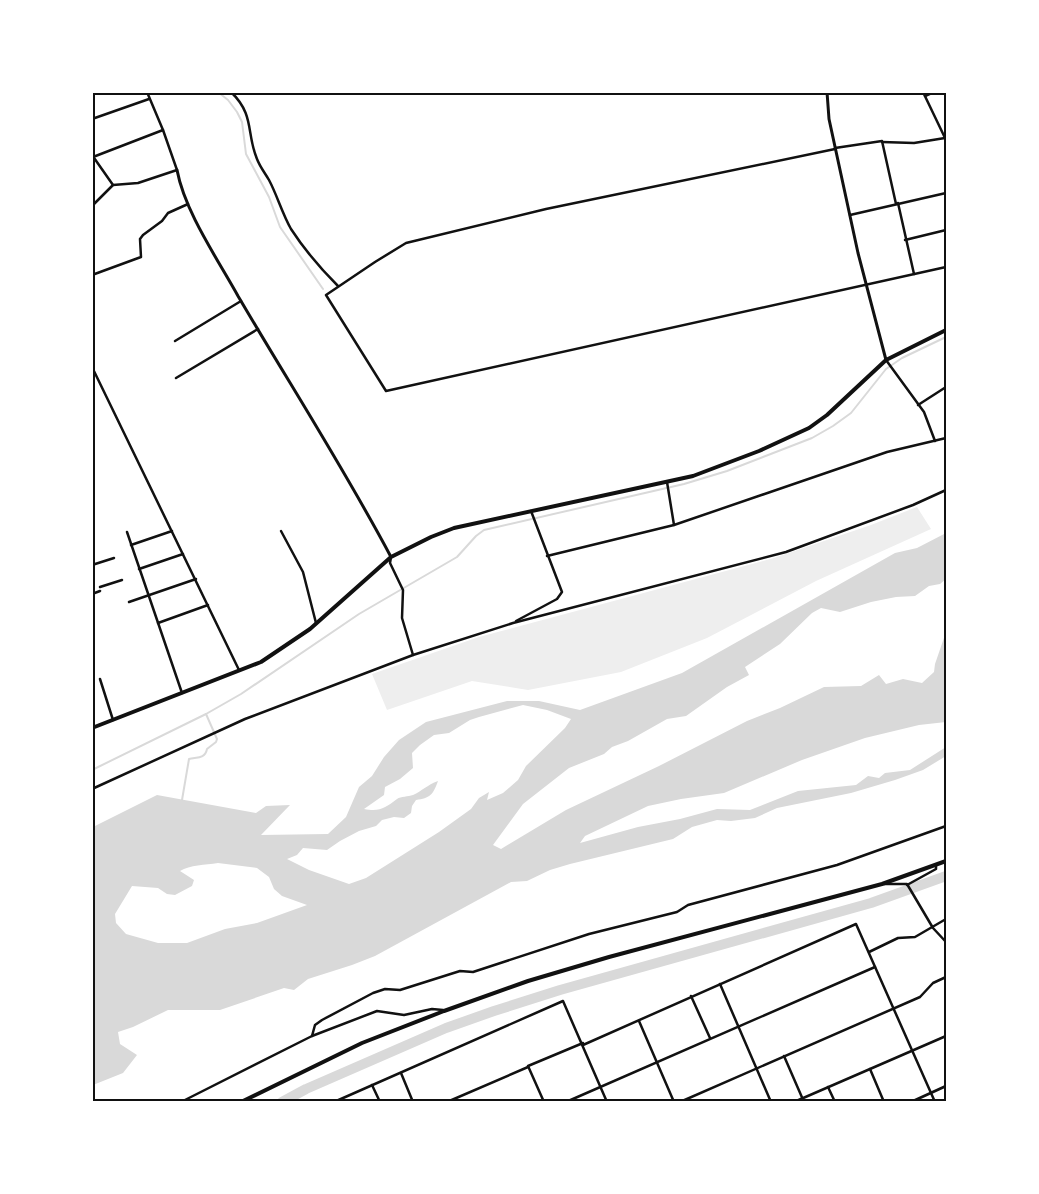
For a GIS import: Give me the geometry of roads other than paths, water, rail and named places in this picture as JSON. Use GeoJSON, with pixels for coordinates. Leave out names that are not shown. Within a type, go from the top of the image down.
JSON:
{"type":"FeatureCollection","features":[{"type":"Feature","properties":{"kind":"main road"},"geometry":{"type":"LineString","coordinates":[[92,728],[261,662],[316,623],[391,557],[430,537],[454,528],[693,476],[803,432],[827,415],[886,360],[946,330]]}},
{"type":"Feature","properties":{"kind":"main road"},"geometry":{"type":"LineString","coordinates":[[241,1102],[362,1043],[528,981],[608,957],[882,884],[946,861]]}},
{"type":"Feature","properties":{"kind":"street"},"geometry":{"type":"LineString","coordinates":[[147,92],[163,130],[177,170],[180,185],[192,215],[343,471],[391,557],[390,563],[403,590],[402,618],[413,656]]}},
{"type":"Feature","properties":{"kind":"street"},"geometry":{"type":"LineString","coordinates":[[231,92],[242,104],[246,113],[250,123],[252,146],[257,160],[269,179],[292,230],[327,275],[338,286]]}},
{"type":"Feature","properties":{"kind":"street"},"geometry":{"type":"LineString","coordinates":[[827,92],[829,119],[835,148],[865,284],[886,360],[924,412],[935,441]]}},
{"type":"Feature","properties":{"kind":"street"},"geometry":{"type":"LineString","coordinates":[[934,92],[924,94],[946,139],[914,143],[882,142],[835,148],[546,209],[406,243],[326,295],[386,391],[946,267]]}},
{"type":"Feature","properties":{"kind":"street"},"geometry":{"type":"LineString","coordinates":[[92,120],[150,99]]}},
{"type":"Feature","properties":{"kind":"street"},"geometry":{"type":"LineString","coordinates":[[113,185],[93,156],[163,130]]}},
{"type":"Feature","properties":{"kind":"street"},"geometry":{"type":"LineString","coordinates":[[882,142],[914,274]]}},
{"type":"Feature","properties":{"kind":"street"},"geometry":{"type":"LineString","coordinates":[[93,205],[113,185],[138,183],[177,170]]}},
{"type":"Feature","properties":{"kind":"street"},"geometry":{"type":"LineString","coordinates":[[850,215],[946,193]]}},
{"type":"Feature","properties":{"kind":"street"},"geometry":{"type":"LineString","coordinates":[[92,275],[141,258],[140,239],[143,235],[162,221],[168,213],[188,204]]}},
{"type":"Feature","properties":{"kind":"street"},"geometry":{"type":"LineString","coordinates":[[905,240],[946,230]]}},
{"type":"Feature","properties":{"kind":"street"},"geometry":{"type":"LineString","coordinates":[[175,342],[242,301]]}},
{"type":"Feature","properties":{"kind":"street"},"geometry":{"type":"LineString","coordinates":[[176,378],[258,329]]}},
{"type":"Feature","properties":{"kind":"street"},"geometry":{"type":"LineString","coordinates":[[92,367],[240,671]]}},
{"type":"Feature","properties":{"kind":"street"},"geometry":{"type":"LineString","coordinates":[[918,405],[946,387]]}},
{"type":"Feature","properties":{"kind":"street"},"geometry":{"type":"LineString","coordinates":[[547,556],[674,525],[887,452],[946,438]]}},
{"type":"Feature","properties":{"kind":"street"},"geometry":{"type":"LineString","coordinates":[[667,482],[674,525]]}},
{"type":"Feature","properties":{"kind":"street"},"geometry":{"type":"LineString","coordinates":[[92,790],[245,719],[413,656],[513,623],[786,552],[904,508],[946,490]]}},
{"type":"Feature","properties":{"kind":"street"},"geometry":{"type":"LineString","coordinates":[[513,623],[557,599],[562,592],[531,512]]}},
{"type":"Feature","properties":{"kind":"street"},"geometry":{"type":"LineString","coordinates":[[131,545],[172,531]]}},
{"type":"Feature","properties":{"kind":"street"},"geometry":{"type":"LineString","coordinates":[[281,531],[304,572],[316,623]]}},
{"type":"Feature","properties":{"kind":"street"},"geometry":{"type":"LineString","coordinates":[[127,532],[182,693]]}},
{"type":"Feature","properties":{"kind":"street"},"geometry":{"type":"LineString","coordinates":[[139,569],[183,554]]}},
{"type":"Feature","properties":{"kind":"street"},"geometry":{"type":"LineString","coordinates":[[92,564],[114,558]]}},
{"type":"Feature","properties":{"kind":"street"},"geometry":{"type":"LineString","coordinates":[[129,602],[196,579]]}},
{"type":"Feature","properties":{"kind":"street"},"geometry":{"type":"LineString","coordinates":[[100,587],[122,580]]}},
{"type":"Feature","properties":{"kind":"street"},"geometry":{"type":"LineString","coordinates":[[92,594],[100,591]]}},
{"type":"Feature","properties":{"kind":"street"},"geometry":{"type":"LineString","coordinates":[[158,623],[208,605]]}},
{"type":"Feature","properties":{"kind":"street"},"geometry":{"type":"LineString","coordinates":[[100,679],[114,721]]}},
{"type":"Feature","properties":{"kind":"street"},"geometry":{"type":"LineString","coordinates":[[312,1036],[316,1025],[322,1020],[373,993],[385,989],[400,990],[460,971],[473,972],[589,934],[677,912],[688,905],[836,865],[946,826]]}},
{"type":"Feature","properties":{"kind":"street"},"geometry":{"type":"LineString","coordinates":[[882,884],[907,885],[936,869],[936,865]]}},
{"type":"Feature","properties":{"kind":"street"},"geometry":{"type":"LineString","coordinates":[[907,885],[932,928],[946,942]]}},
{"type":"Feature","properties":{"kind":"street"},"geometry":{"type":"LineString","coordinates":[[868,952],[898,938],[915,937],[946,919]]}},
{"type":"Feature","properties":{"kind":"street"},"geometry":{"type":"LineString","coordinates":[[447,1102],[856,924],[935,1102]]}},
{"type":"Feature","properties":{"kind":"street"},"geometry":{"type":"LineString","coordinates":[[566,1102],[875,967]]}},
{"type":"Feature","properties":{"kind":"street"},"geometry":{"type":"LineString","coordinates":[[680,1102],[920,997],[933,983],[946,977]]}},
{"type":"Feature","properties":{"kind":"street"},"geometry":{"type":"LineString","coordinates":[[720,984],[771,1102]]}},
{"type":"Feature","properties":{"kind":"street"},"geometry":{"type":"LineString","coordinates":[[691,996],[710,1038]]}},
{"type":"Feature","properties":{"kind":"street"},"geometry":{"type":"LineString","coordinates":[[336,1101],[563,1001],[608,1102]]}},
{"type":"Feature","properties":{"kind":"street"},"geometry":{"type":"LineString","coordinates":[[181,1102],[312,1036],[378,1012],[404,1015],[432,1009],[444,1011]]}},
{"type":"Feature","properties":{"kind":"street"},"geometry":{"type":"LineString","coordinates":[[638,1020],[674,1102]]}},
{"type":"Feature","properties":{"kind":"street"},"geometry":{"type":"LineString","coordinates":[[794,1102],[804,1100],[828,1087],[946,1036]]}},
{"type":"Feature","properties":{"kind":"street"},"geometry":{"type":"LineString","coordinates":[[784,1056],[804,1100]]}},
{"type":"Feature","properties":{"kind":"street"},"geometry":{"type":"LineString","coordinates":[[528,1066],[544,1102]]}},
{"type":"Feature","properties":{"kind":"street"},"geometry":{"type":"LineString","coordinates":[[870,1069],[884,1102]]}},
{"type":"Feature","properties":{"kind":"street"},"geometry":{"type":"LineString","coordinates":[[401,1072],[413,1102]]}},
{"type":"Feature","properties":{"kind":"street"},"geometry":{"type":"LineString","coordinates":[[372,1085],[380,1102]]}},
{"type":"Feature","properties":{"kind":"street"},"geometry":{"type":"LineString","coordinates":[[911,1102],[946,1086]]}},
{"type":"Feature","properties":{"kind":"street"},"geometry":{"type":"LineString","coordinates":[[828,1087],[835,1102]]}},
{"type":"Feature","properties":{"kind":"waterway"},"geometry":{"type":"LineString","coordinates":[[218,92],[228,100],[242,122],[246,154],[269,197],[280,227],[323,289]]}},
{"type":"Feature","properties":{"kind":"waterway"},"geometry":{"type":"LineString","coordinates":[[92,770],[206,714],[241,694],[359,614],[457,557],[484,530],[684,484],[727,471],[812,438],[851,413],[886,369],[902,358],[946,337]]}},
{"type":"Feature","properties":{"kind":"waterway"},"geometry":{"type":"LineString","coordinates":[[182,800],[189,759],[203,756],[217,739],[206,714]]}},
{"type":"Feature","properties":{"kind":"waterway"},"geometry":{"type":"LineString","coordinates":[[282,1102],[306,1089],[446,1028],[494,1011],[560,990],[871,903],[946,876]]}}]}
